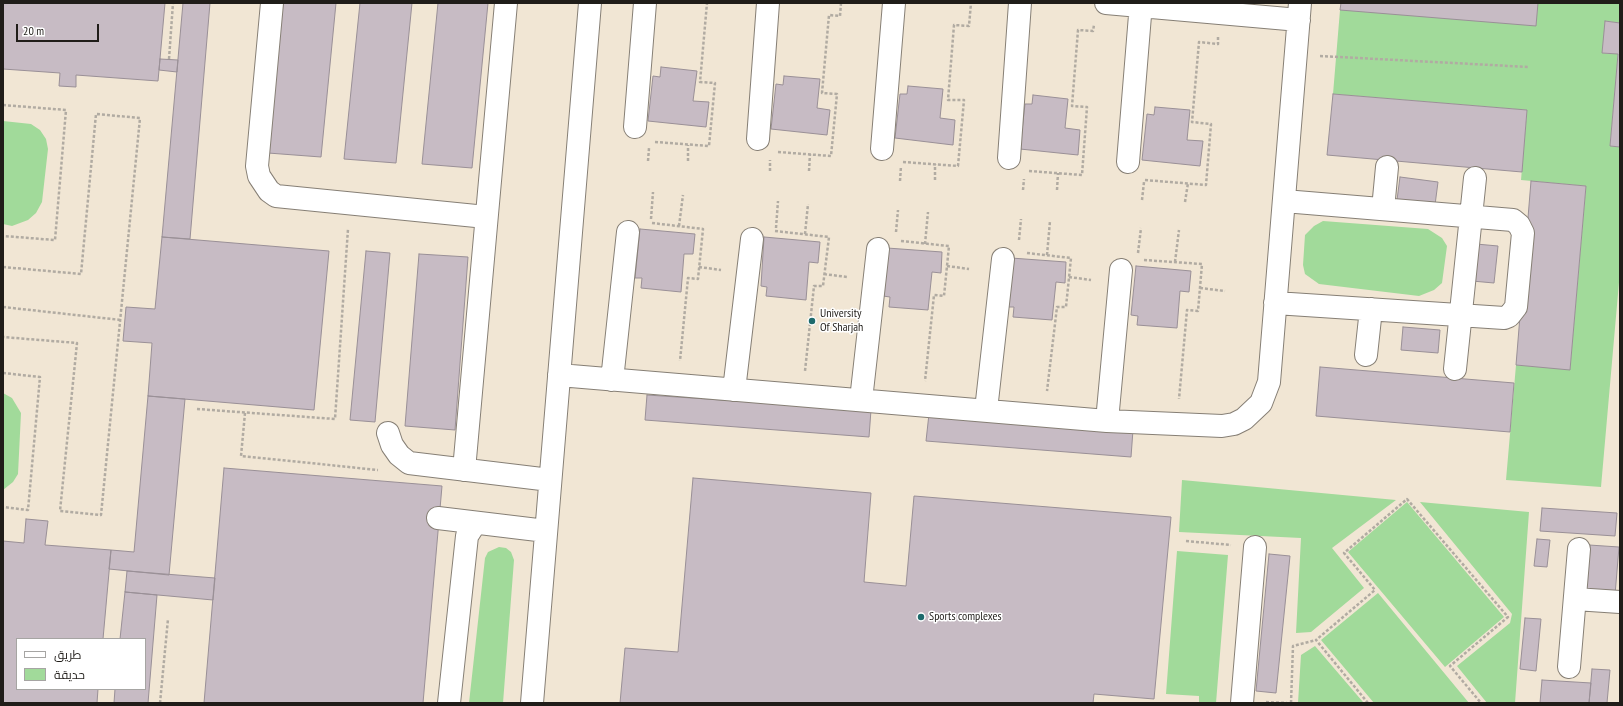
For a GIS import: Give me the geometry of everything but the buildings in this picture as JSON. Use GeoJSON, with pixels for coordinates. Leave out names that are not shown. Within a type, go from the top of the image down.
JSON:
{"type":"FeatureCollection","features":[{"type":"Feature","properties":{"kind":"street"},"geometry":{"type":"LineString","coordinates":[[272,3],[257,166],[259,176],[269,191],[276,196],[486,217]]}},
{"type":"Feature","properties":{"kind":"street"},"geometry":{"type":"LineString","coordinates":[[464,470],[506,3]]}},
{"type":"Feature","properties":{"kind":"street"},"geometry":{"type":"LineString","coordinates":[[532,703],[590,3]]}},
{"type":"Feature","properties":{"kind":"street"},"geometry":{"type":"LineString","coordinates":[[635,127],[645,3]]}},
{"type":"Feature","properties":{"kind":"street"},"geometry":{"type":"LineString","coordinates":[[758,139],[768,3]]}},
{"type":"Feature","properties":{"kind":"street"},"geometry":{"type":"LineString","coordinates":[[882,149],[894,3]]}},
{"type":"Feature","properties":{"kind":"street"},"geometry":{"type":"LineString","coordinates":[[1008,158],[1020,3]]}},
{"type":"Feature","properties":{"kind":"street"},"geometry":{"type":"LineString","coordinates":[[559,375],[1107,421],[1222,426],[1234,424],[1244,419],[1261,403],[1269,382],[1299,11],[1220,13],[1106,3]]}},
{"type":"Feature","properties":{"kind":"street"},"geometry":{"type":"LineString","coordinates":[[1128,162],[1141,5]]}},
{"type":"Feature","properties":{"kind":"street"},"geometry":{"type":"LineString","coordinates":[[1383,209],[1387,167]]}},
{"type":"Feature","properties":{"kind":"street"},"geometry":{"type":"LineString","coordinates":[[1455,369],[1475,178]]}},
{"type":"Feature","properties":{"kind":"street"},"geometry":{"type":"LineString","coordinates":[[1275,303],[1504,318],[1513,313],[1516,307],[1523,233],[1522,229],[1513,220],[1284,201]]}},
{"type":"Feature","properties":{"kind":"street"},"geometry":{"type":"LineString","coordinates":[[612,380],[628,232]]}},
{"type":"Feature","properties":{"kind":"street"},"geometry":{"type":"LineString","coordinates":[[734,390],[752,239]]}},
{"type":"Feature","properties":{"kind":"street"},"geometry":{"type":"LineString","coordinates":[[861,400],[886,245]]}},
{"type":"Feature","properties":{"kind":"street"},"geometry":{"type":"LineString","coordinates":[[986,410],[1010,256]]}},
{"type":"Feature","properties":{"kind":"street"},"geometry":{"type":"LineString","coordinates":[[1107,421],[1121,270]]}},
{"type":"Feature","properties":{"kind":"street"},"geometry":{"type":"LineString","coordinates":[[1366,356],[1371,309]]}},
{"type":"Feature","properties":{"kind":"street"},"geometry":{"type":"LineString","coordinates":[[388,433],[392,445],[399,455],[409,463],[550,480]]}},
{"type":"Feature","properties":{"kind":"street"},"geometry":{"type":"LineString","coordinates":[[438,518],[546,531]]}},
{"type":"Feature","properties":{"kind":"street"},"geometry":{"type":"LineString","coordinates":[[449,703],[467,536],[474,525],[480,523]]}},
{"type":"Feature","properties":{"kind":"street"},"geometry":{"type":"LineString","coordinates":[[1242,703],[1255,547]]}},
{"type":"Feature","properties":{"kind":"street"},"geometry":{"type":"LineString","coordinates":[[1569,667],[1579,549]]}},
{"type":"Feature","properties":{"kind":"street"},"geometry":{"type":"LineString","coordinates":[[1575,599],[1620,602]]}},
{"type":"Feature","properties":{"kind":"path"},"geometry":{"type":"LineString","coordinates":[[168,59],[173,3]]}},
{"type":"Feature","properties":{"kind":"path"},"geometry":{"type":"LineString","coordinates":[[648,161],[649,141],[709,146],[715,83],[700,82],[707,3]]}},
{"type":"Feature","properties":{"kind":"path"},"geometry":{"type":"LineString","coordinates":[[758,139],[757,150],[831,156],[837,94],[822,93],[829,15],[840,16],[841,3]]}},
{"type":"Feature","properties":{"kind":"path"},"geometry":{"type":"LineString","coordinates":[[900,181],[901,161],[958,166],[964,100],[948,100],[954,25],[969,26],[971,3]]}},
{"type":"Feature","properties":{"kind":"path"},"geometry":{"type":"LineString","coordinates":[[1128,162],[1127,178],[1206,185],[1211,124],[1192,122],[1199,42],[1218,44],[1220,13]]}},
{"type":"Feature","properties":{"kind":"path"},"geometry":{"type":"LineString","coordinates":[[1008,158],[1008,170],[1082,175],[1087,107],[1072,106],[1078,30],[1093,31],[1094,24]]}},
{"type":"Feature","properties":{"kind":"path"},"geometry":{"type":"LineString","coordinates":[[1296,55],[1529,67]]}},
{"type":"Feature","properties":{"kind":"path"},"geometry":{"type":"LineString","coordinates":[[3,105],[66,110],[55,240],[3,236]]}},
{"type":"Feature","properties":{"kind":"path"},"geometry":{"type":"LineString","coordinates":[[3,267],[81,274],[96,114],[140,118],[102,515],[60,511],[77,343],[3,337]]}},
{"type":"Feature","properties":{"kind":"path"},"geometry":{"type":"LineString","coordinates":[[688,145],[688,161]]}},
{"type":"Feature","properties":{"kind":"path"},"geometry":{"type":"LineString","coordinates":[[809,171],[810,154]]}},
{"type":"Feature","properties":{"kind":"path"},"geometry":{"type":"LineString","coordinates":[[934,180],[935,164]]}},
{"type":"Feature","properties":{"kind":"path"},"geometry":{"type":"LineString","coordinates":[[1056,190],[1058,173]]}},
{"type":"Feature","properties":{"kind":"path"},"geometry":{"type":"LineString","coordinates":[[1142,200],[1144,180]]}},
{"type":"Feature","properties":{"kind":"path"},"geometry":{"type":"LineString","coordinates":[[1185,202],[1188,183]]}},
{"type":"Feature","properties":{"kind":"path"},"geometry":{"type":"LineString","coordinates":[[653,192],[650,223],[703,229],[698,279],[688,278],[678,385]]}},
{"type":"Feature","properties":{"kind":"path"},"geometry":{"type":"LineString","coordinates":[[679,226],[683,195]]}},
{"type":"Feature","properties":{"kind":"path"},"geometry":{"type":"LineString","coordinates":[[776,231],[778,201]]}},
{"type":"Feature","properties":{"kind":"path"},"geometry":{"type":"LineString","coordinates":[[197,410],[334,419],[350,204]]}},
{"type":"Feature","properties":{"kind":"path"},"geometry":{"type":"LineString","coordinates":[[805,234],[808,204]]}},
{"type":"Feature","properties":{"kind":"path"},"geometry":{"type":"LineString","coordinates":[[898,210],[886,245],[925,244],[949,246],[944,296],[934,295],[922,406]]}},
{"type":"Feature","properties":{"kind":"path"},"geometry":{"type":"LineString","coordinates":[[925,244],[928,212]]}},
{"type":"Feature","properties":{"kind":"path"},"geometry":{"type":"LineString","coordinates":[[1021,219],[1010,256],[1072,258],[1066,307],[1057,307],[1044,416]]}},
{"type":"Feature","properties":{"kind":"path"},"geometry":{"type":"LineString","coordinates":[[1047,256],[1050,221]]}},
{"type":"Feature","properties":{"kind":"path"},"geometry":{"type":"LineString","coordinates":[[752,239],[753,228],[829,237],[823,286],[814,286],[802,395]]}},
{"type":"Feature","properties":{"kind":"path"},"geometry":{"type":"LineString","coordinates":[[1141,228],[1137,259],[1202,264],[1198,310],[1187,310],[1177,424]]}},
{"type":"Feature","properties":{"kind":"path"},"geometry":{"type":"LineString","coordinates":[[1175,262],[1179,230]]}},
{"type":"Feature","properties":{"kind":"path"},"geometry":{"type":"LineString","coordinates":[[947,266],[969,269]]}},
{"type":"Feature","properties":{"kind":"path"},"geometry":{"type":"LineString","coordinates":[[699,267],[721,270]]}},
{"type":"Feature","properties":{"kind":"path"},"geometry":{"type":"LineString","coordinates":[[824,274],[847,277]]}},
{"type":"Feature","properties":{"kind":"path"},"geometry":{"type":"LineString","coordinates":[[1069,277],[1091,280]]}},
{"type":"Feature","properties":{"kind":"path"},"geometry":{"type":"LineString","coordinates":[[1200,288],[1226,291]]}},
{"type":"Feature","properties":{"kind":"path"},"geometry":{"type":"LineString","coordinates":[[3,307],[121,320]]}},
{"type":"Feature","properties":{"kind":"path"},"geometry":{"type":"LineString","coordinates":[[3,373],[40,376],[28,510],[3,507]]}},
{"type":"Feature","properties":{"kind":"path"},"geometry":{"type":"LineString","coordinates":[[245,412],[241,456],[386,470],[409,463]]}},
{"type":"Feature","properties":{"kind":"path"},"geometry":{"type":"LineString","coordinates":[[1291,703],[1292,646],[1316,640],[1375,590],[1344,553],[1407,499],[1508,617],[1450,666],[1481,703]]}},
{"type":"Feature","properties":{"kind":"path"},"geometry":{"type":"LineString","coordinates":[[1186,541],[1255,547]]}},
{"type":"Feature","properties":{"kind":"path"},"geometry":{"type":"LineString","coordinates":[[160,703],[168,619]]}},
{"type":"Feature","properties":{"kind":"path"},"geometry":{"type":"LineString","coordinates":[[1316,640],[1368,703]]}},
{"type":"Feature","properties":{"kind":"path"},"geometry":{"type":"LineString","coordinates":[[1265,703],[1287,703]]}},
{"type":"Feature","properties":{"kind":"shaded area","name":"University Of Sharjah"},"geometry":{"type":"Polygon","coordinates":[[[3,3],[1620,3],[1620,703],[3,703],[3,3]]]}},
{"type":"Feature","properties":{"kind":"green space"},"geometry":{"type":"Polygon","coordinates":[[[1538,3],[1620,3],[1620,23],[1606,21],[1603,53],[1618,54],[1610,146],[1620,147],[1620,271],[1601,487],[1506,480],[1516,365],[1570,369],[1586,186],[1521,180],[1527,110],[1333,94],[1340,10],[1538,3]]]}},
{"type":"Feature","properties":{"kind":"green space"},"geometry":{"type":"Polygon","coordinates":[[[3,121],[31,124],[40,130],[46,139],[48,149],[42,202],[36,213],[28,220],[12,226],[3,224],[3,121]]]}},
{"type":"Feature","properties":{"kind":"green space"},"geometry":{"type":"Polygon","coordinates":[[[1323,221],[1428,229],[1442,238],[1447,246],[1442,283],[1434,290],[1419,296],[1319,284],[1305,274],[1303,265],[1305,235],[1314,226],[1323,221]]]}},
{"type":"Feature","properties":{"kind":"green space"},"geometry":{"type":"Polygon","coordinates":[[[3,393],[12,398],[21,413],[18,474],[13,482],[3,490],[3,393]]]}},
{"type":"Feature","properties":{"kind":"green space"},"geometry":{"type":"Polygon","coordinates":[[[1182,480],[1396,500],[1332,548],[1364,588],[1311,632],[1296,633],[1301,538],[1179,532],[1182,480]]]}},
{"type":"Feature","properties":{"kind":"green space"},"geometry":{"type":"Polygon","coordinates":[[[1407,502],[1504,617],[1445,667],[1348,552],[1407,502]]]}},
{"type":"Feature","properties":{"kind":"green space"},"geometry":{"type":"Polygon","coordinates":[[[1420,502],[1529,512],[1515,703],[1487,703],[1457,666],[1510,623],[1512,614],[1420,502]]]}},
{"type":"Feature","properties":{"kind":"green space"},"geometry":{"type":"Polygon","coordinates":[[[499,547],[506,548],[511,552],[514,560],[503,703],[469,703],[485,558],[488,552],[499,547]]]}},
{"type":"Feature","properties":{"kind":"green space"},"geometry":{"type":"Polygon","coordinates":[[[1177,551],[1228,555],[1216,703],[1199,703],[1199,696],[1166,694],[1177,551]]]}},
{"type":"Feature","properties":{"kind":"green space"},"geometry":{"type":"Polygon","coordinates":[[[1378,593],[1469,703],[1374,703],[1321,640],[1378,593]]]}},
{"type":"Feature","properties":{"kind":"green space"},"geometry":{"type":"Polygon","coordinates":[[[1315,646],[1363,702],[1362,703],[1298,703],[1301,655],[1315,646]]]}},
{"type":"Feature","properties":{"kind":"place","name":"University Of Sharjah"},"geometry":{"type":"Point","coordinates":[812,321]}},
{"type":"Feature","properties":{"kind":"place","name":"Sports complexes"},"geometry":{"type":"Point","coordinates":[921,617]}}]}
